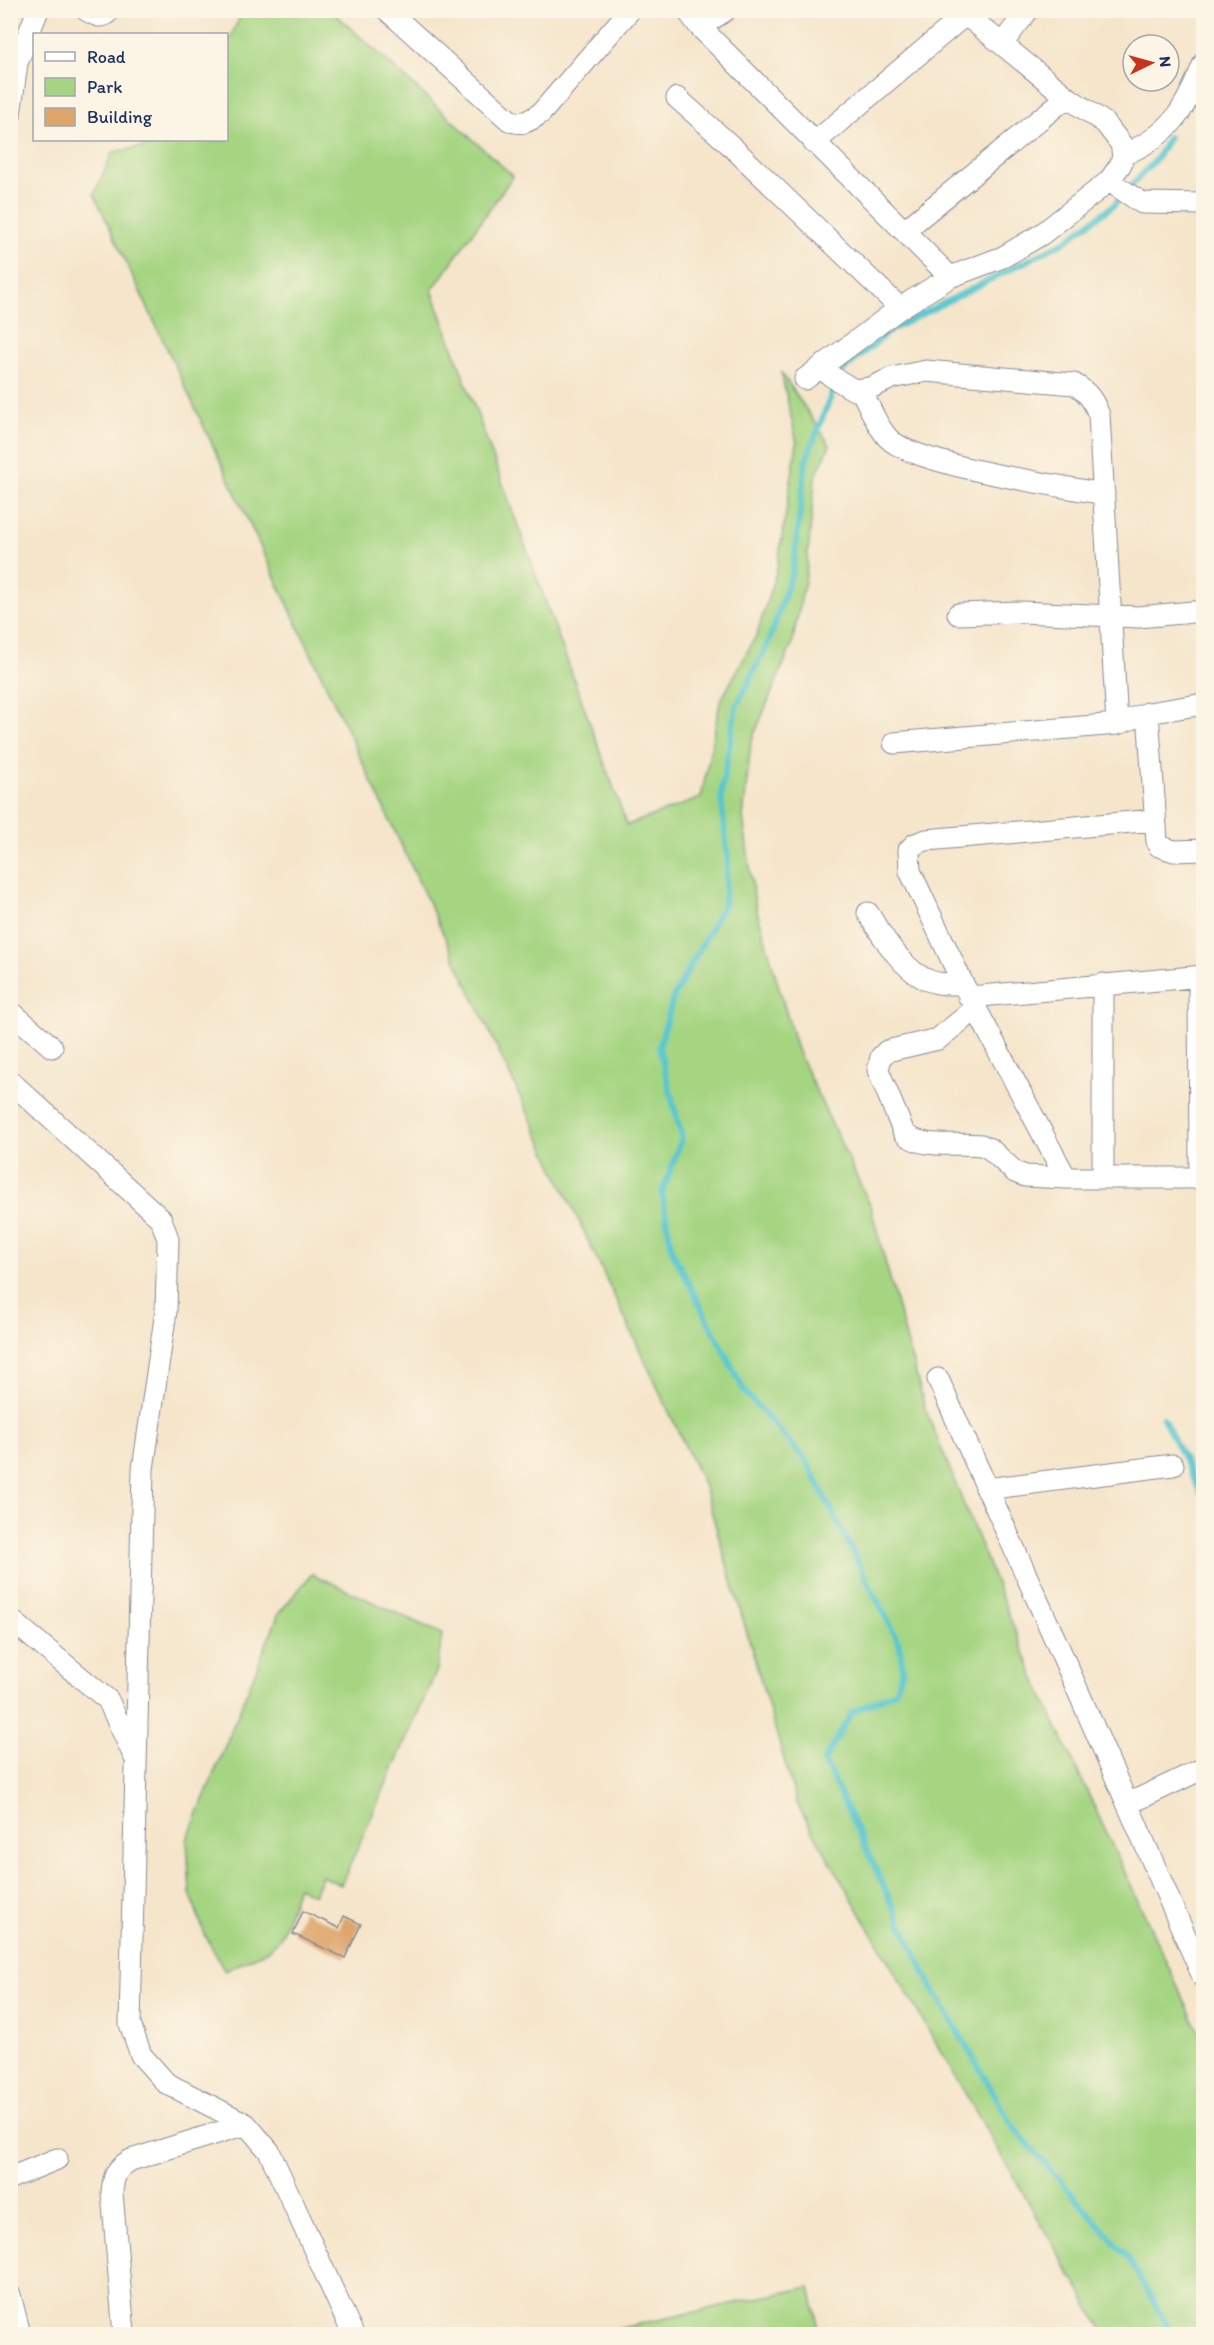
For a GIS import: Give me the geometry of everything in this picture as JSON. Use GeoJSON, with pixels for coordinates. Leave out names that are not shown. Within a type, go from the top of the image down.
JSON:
{"type":"FeatureCollection","features":[{"type":"Feature","properties":{"kind":"street"},"geometry":{"type":"LineString","coordinates":[[10,115],[17,63],[38,10]]}},
{"type":"Feature","properties":{"kind":"street"},"geometry":{"type":"LineString","coordinates":[[86,10],[98,18],[103,17],[110,10]]}},
{"type":"Feature","properties":{"kind":"street"},"geometry":{"type":"LineString","coordinates":[[387,10],[509,120],[519,124],[528,122],[541,113],[630,10]]}},
{"type":"Feature","properties":{"kind":"street"},"geometry":{"type":"LineString","coordinates":[[726,10],[694,19],[814,143],[950,278]]}},
{"type":"Feature","properties":{"kind":"street"},"geometry":{"type":"LineString","coordinates":[[1002,44],[1028,10]]}},
{"type":"Feature","properties":{"kind":"street"},"geometry":{"type":"LineString","coordinates":[[814,143],[962,13],[1066,97],[1105,123],[1120,144],[1123,155],[1121,164],[1109,181],[1042,234],[1003,257],[950,278],[900,308],[819,374],[858,390],[888,438],[896,445],[919,455],[1104,494]]}},
{"type":"Feature","properties":{"kind":"street"},"geometry":{"type":"LineString","coordinates":[[1123,155],[1151,142],[1170,126],[1189,95],[1203,63]]}},
{"type":"Feature","properties":{"kind":"street"},"geometry":{"type":"LineString","coordinates":[[904,231],[1066,97]]}},
{"type":"Feature","properties":{"kind":"street"},"geometry":{"type":"LineString","coordinates":[[677,98],[728,143],[900,308]]}},
{"type":"Feature","properties":{"kind":"street"},"geometry":{"type":"LineString","coordinates":[[1109,181],[1142,203],[1203,204]]}},
{"type":"Feature","properties":{"kind":"street"},"geometry":{"type":"LineString","coordinates":[[858,390],[892,378],[926,371],[1074,384],[1085,390],[1093,400],[1099,414],[1117,724]]}},
{"type":"Feature","properties":{"kind":"street"},"geometry":{"type":"LineString","coordinates":[[958,614],[1020,612],[1138,617],[1203,611]]}},
{"type":"Feature","properties":{"kind":"street"},"geometry":{"type":"LineString","coordinates":[[894,743],[1117,724],[1148,713],[1203,704]]}},
{"type":"Feature","properties":{"kind":"street"},"geometry":{"type":"LineString","coordinates":[[1148,713],[1156,841],[1159,846],[1174,851],[1203,850]]}},
{"type":"Feature","properties":{"kind":"street"},"geometry":{"type":"LineString","coordinates":[[1066,1178],[969,1001],[910,871],[909,850],[915,844],[926,840],[1155,820]]}},
{"type":"Feature","properties":{"kind":"street"},"geometry":{"type":"LineString","coordinates":[[868,913],[888,944],[918,975],[942,984],[969,1001],[1103,984],[1201,976],[1202,1178],[1025,1176],[1015,1172],[990,1149],[981,1145],[921,1143],[910,1139],[904,1133],[878,1070],[879,1062],[887,1052],[938,1039],[948,1032],[969,1001]]}},
{"type":"Feature","properties":{"kind":"street"},"geometry":{"type":"LineString","coordinates":[[1103,984],[1103,1178]]}},
{"type":"Feature","properties":{"kind":"street"},"geometry":{"type":"LineString","coordinates":[[10,1011],[51,1047]]}},
{"type":"Feature","properties":{"kind":"street"},"geometry":{"type":"LineString","coordinates":[[10,1081],[161,1219],[168,1239],[166,1311],[143,1469],[130,2024],[141,2055],[166,2083],[246,2124],[268,2151],[353,2334]]}},
{"type":"Feature","properties":{"kind":"street"},"geometry":{"type":"LineString","coordinates":[[938,1379],[1203,1976]]}},
{"type":"Feature","properties":{"kind":"street"},"geometry":{"type":"LineString","coordinates":[[986,1489],[1173,1465]]}},
{"type":"Feature","properties":{"kind":"street"},"geometry":{"type":"LineString","coordinates":[[10,1619],[108,1700],[136,1760]]}},
{"type":"Feature","properties":{"kind":"street"},"geometry":{"type":"LineString","coordinates":[[1128,1804],[1203,1768]]}},
{"type":"Feature","properties":{"kind":"street"},"geometry":{"type":"LineString","coordinates":[[124,2334],[112,2193],[116,2172],[123,2164],[131,2160],[246,2124]]}},
{"type":"Feature","properties":{"kind":"street"},"geometry":{"type":"LineString","coordinates":[[10,2178],[57,2159]]}},
{"type":"Feature","properties":{"kind":"street"},"geometry":{"type":"LineString","coordinates":[[12,2307],[20,2334]]}},
{"type":"Feature","properties":{"kind":"green space"},"geometry":{"type":"Polygon","coordinates":[[[243,10],[332,11],[513,176],[432,290],[627,825],[701,798],[720,702],[757,634],[777,569],[797,443],[781,372],[830,445],[815,478],[806,575],[792,644],[751,742],[743,817],[755,904],[797,1050],[870,1205],[925,1408],[1034,1677],[1203,2041],[1203,2334],[1105,2334],[797,1804],[704,1486],[94,194],[113,152],[175,141],[228,141],[228,43],[243,10]]]}},
{"type":"Feature","properties":{"kind":"green space"},"geometry":{"type":"Polygon","coordinates":[[[312,1574],[442,1634],[437,1670],[341,1885],[322,1876],[314,1895],[298,1887],[280,1938],[266,1951],[225,1971],[205,1935],[190,1893],[187,1840],[279,1613],[312,1574]]]}},
{"type":"Feature","properties":{"kind":"green space"},"geometry":{"type":"Polygon","coordinates":[[[809,2287],[820,2334],[594,2334],[809,2287]]]}},
{"type":"Feature","properties":{"kind":"building"},"geometry":{"type":"Polygon","coordinates":[[[303,1911],[339,1928],[344,1916],[361,1924],[345,1958],[293,1934],[303,1911]]]}},
{"type":"Feature","properties":{"kind":"waterway"},"geometry":{"type":"LineString","coordinates":[[1169,137],[1157,158],[1114,205],[1064,242],[891,330],[840,373],[806,460],[793,570],[769,641],[736,707],[721,794],[728,861],[724,904],[674,996],[659,1047],[682,1138],[662,1193],[672,1251],[745,1392],[807,1462],[899,1643],[903,1669],[895,1692],[852,1712],[824,1760],[928,1980],[1014,2128],[1129,2259],[1172,2334]]}},
{"type":"Feature","properties":{"kind":"waterway"},"geometry":{"type":"LineString","coordinates":[[1163,1418],[1204,1499]]}}]}
